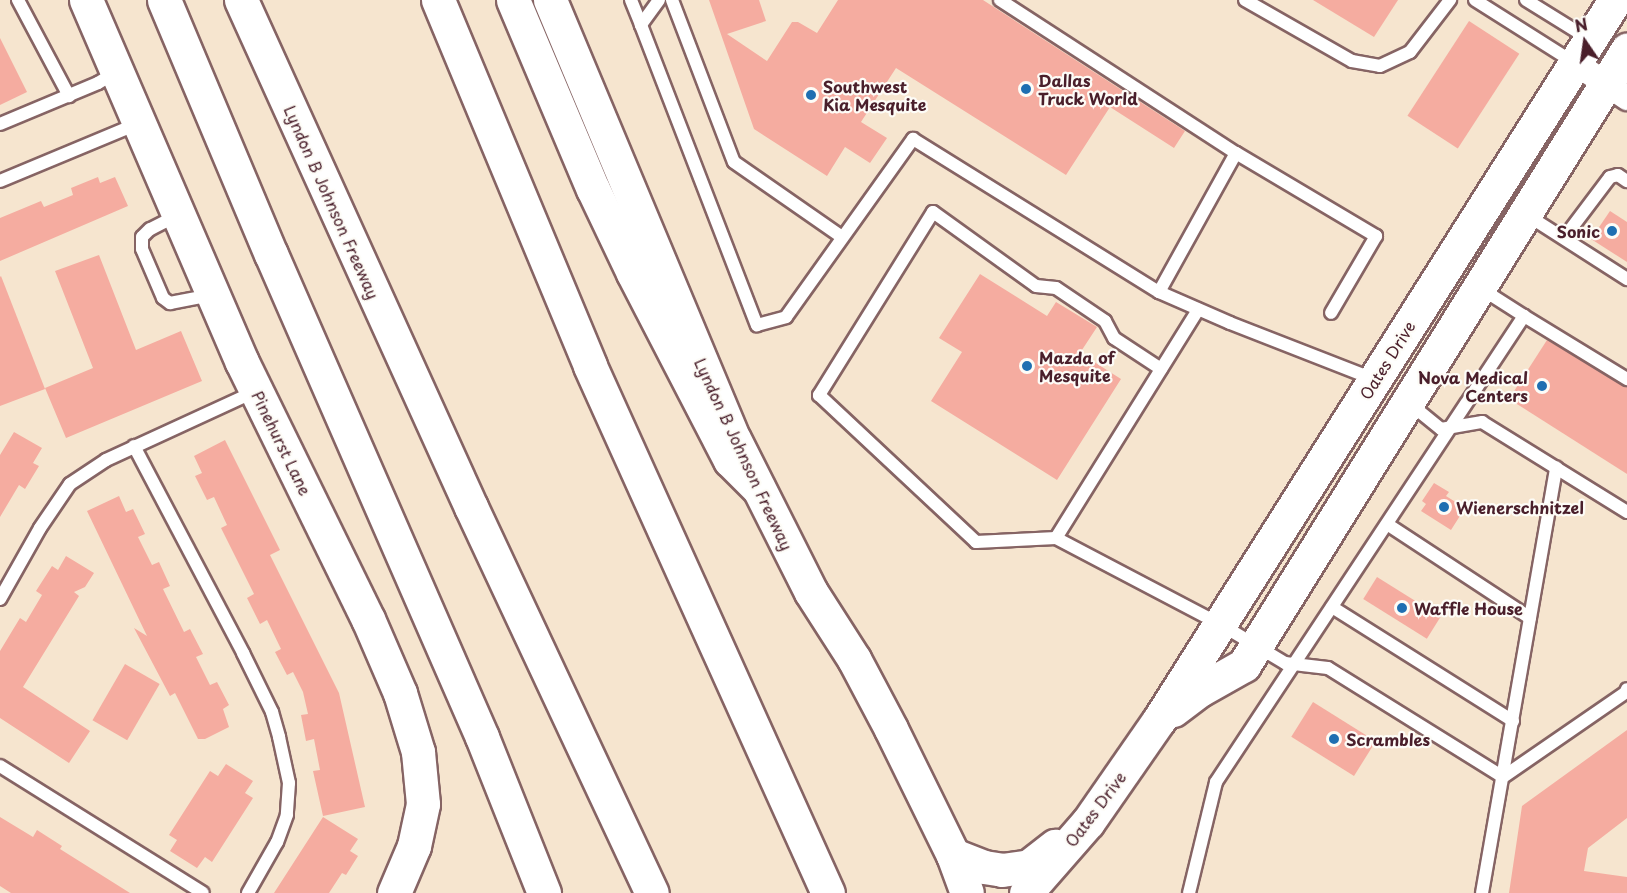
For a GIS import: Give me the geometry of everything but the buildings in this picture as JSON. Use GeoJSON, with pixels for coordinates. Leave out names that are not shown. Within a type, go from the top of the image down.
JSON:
{"type":"FeatureCollection","features":[{"type":"Feature","properties":{"kind":"main road","name":"Pinehurst Lane"},"geometry":{"type":"LineString","coordinates":[[86,0],[256,391],[368,619],[400,693],[418,752],[423,804],[414,846],[394,893]]}},
{"type":"Feature","properties":{"kind":"main road"},"geometry":{"type":"LineString","coordinates":[[164,0],[266,243],[482,737],[544,893]]}},
{"type":"Feature","properties":{"kind":"main road","name":"Lyndon B Johnson Freeway"},"geometry":{"type":"LineString","coordinates":[[241,0],[471,507],[652,893]]}},
{"type":"Feature","properties":{"kind":"main road"},"geometry":{"type":"LineString","coordinates":[[438,0],[590,366],[828,893]]}},
{"type":"Feature","properties":{"kind":"main road"},"geometry":{"type":"LineString","coordinates":[[513,0],[593,189],[670,347],[730,460],[758,489]]}},
{"type":"Feature","properties":{"kind":"main road","name":"Lyndon B Johnson Freeway"},"geometry":{"type":"LineString","coordinates":[[550,0],[693,346],[758,489],[811,592],[854,659],[891,729],[952,855],[967,893]]}},
{"type":"Feature","properties":{"kind":"main road","name":"Oates Drive"},"geometry":{"type":"LineString","coordinates":[[1026,893],[1088,822],[1159,720],[1615,0]]}},
{"type":"Feature","properties":{"kind":"main road","name":"Oates Drive"},"geometry":{"type":"LineString","coordinates":[[1159,720],[1200,690],[1244,665],[1525,214],[1621,71]]}},
{"type":"Feature","properties":{"kind":"main road"},"geometry":{"type":"LineString","coordinates":[[1375,380],[1408,403]]}},
{"type":"Feature","properties":{"kind":"main road"},"geometry":{"type":"LineString","coordinates":[[952,855],[984,867],[1002,870],[1029,866],[1088,822]]}},
{"type":"Feature","properties":{"kind":"street"},"geometry":{"type":"LineString","coordinates":[[1582,51],[1621,71]]}},
{"type":"Feature","properties":{"kind":"lane"},"geometry":{"type":"LineString","coordinates":[[18,0],[69,96]]}},
{"type":"Feature","properties":{"kind":"lane"},"geometry":{"type":"LineString","coordinates":[[631,0],[757,325],[786,317],[913,139],[1159,292],[1198,310],[1375,380]]}},
{"type":"Feature","properties":{"kind":"lane"},"geometry":{"type":"LineString","coordinates":[[641,25],[658,0]]}},
{"type":"Feature","properties":{"kind":"lane"},"geometry":{"type":"LineString","coordinates":[[672,0],[734,162],[842,237]]}},
{"type":"Feature","properties":{"kind":"lane"},"geometry":{"type":"LineString","coordinates":[[1000,0],[1236,153],[1376,237],[1331,313]]}},
{"type":"Feature","properties":{"kind":"lane"},"geometry":{"type":"LineString","coordinates":[[1245,0],[1352,62],[1380,66],[1410,52],[1450,0]]}},
{"type":"Feature","properties":{"kind":"lane"},"geometry":{"type":"LineString","coordinates":[[1475,0],[1582,51]]}},
{"type":"Feature","properties":{"kind":"lane"},"geometry":{"type":"LineString","coordinates":[[1526,0],[1582,51]]}},
{"type":"Feature","properties":{"kind":"lane"},"geometry":{"type":"LineString","coordinates":[[0,124],[98,84],[117,71]]}},
{"type":"Feature","properties":{"kind":"lane"},"geometry":{"type":"LineString","coordinates":[[0,181],[140,123]]}},
{"type":"Feature","properties":{"kind":"lane"},"geometry":{"type":"LineString","coordinates":[[1159,292],[1236,153]]}},
{"type":"Feature","properties":{"kind":"lane"},"geometry":{"type":"LineString","coordinates":[[1564,238],[1610,177],[1618,176],[1627,181]]}},
{"type":"Feature","properties":{"kind":"lane"},"geometry":{"type":"LineString","coordinates":[[1161,369],[1114,338],[1105,321],[1056,288],[1036,286],[933,212],[819,395],[976,542],[1056,538],[1220,624],[1285,663],[1328,668],[1503,777]]}},
{"type":"Feature","properties":{"kind":"lane"},"geometry":{"type":"LineString","coordinates":[[179,214],[150,229],[142,237],[142,249],[163,298],[170,303],[213,295]]}},
{"type":"Feature","properties":{"kind":"lane"},"geometry":{"type":"LineString","coordinates":[[1525,214],[1627,279]]}},
{"type":"Feature","properties":{"kind":"lane"},"geometry":{"type":"LineString","coordinates":[[1480,288],[1627,379]]}},
{"type":"Feature","properties":{"kind":"lane"},"geometry":{"type":"LineString","coordinates":[[1056,538],[1198,310]]}},
{"type":"Feature","properties":{"kind":"lane"},"geometry":{"type":"LineString","coordinates":[[1189,893],[1216,782],[1524,316]]}},
{"type":"Feature","properties":{"kind":"lane"},"geometry":{"type":"LineString","coordinates":[[0,599],[40,528],[70,484],[106,460],[134,446],[256,391]]}},
{"type":"Feature","properties":{"kind":"lane"},"geometry":{"type":"LineString","coordinates":[[1408,403],[1440,429],[1482,422],[1627,512]]}},
{"type":"Feature","properties":{"kind":"lane"},"geometry":{"type":"LineString","coordinates":[[134,446],[248,662],[272,712],[279,737],[289,783],[287,815],[277,842],[248,893]]}},
{"type":"Feature","properties":{"kind":"lane"},"geometry":{"type":"LineString","coordinates":[[1482,893],[1556,467]]}},
{"type":"Feature","properties":{"kind":"lane"},"geometry":{"type":"LineString","coordinates":[[1388,524],[1530,618]]}},
{"type":"Feature","properties":{"kind":"lane"},"geometry":{"type":"LineString","coordinates":[[1332,607],[1513,721]]}},
{"type":"Feature","properties":{"kind":"lane"},"geometry":{"type":"LineString","coordinates":[[1503,777],[1626,692],[1627,688]]}},
{"type":"Feature","properties":{"kind":"lane"},"geometry":{"type":"LineString","coordinates":[[0,766],[203,893]]}},
{"type":"Feature","properties":{"kind":"place","name":"Dallas Truck World"},"geometry":{"type":"Point","coordinates":[1026,89]}},
{"type":"Feature","properties":{"kind":"place","name":"Southwest Kia Mesquite"},"geometry":{"type":"Point","coordinates":[811,95]}},
{"type":"Feature","properties":{"kind":"place","name":"Sonic"},"geometry":{"type":"Point","coordinates":[1612,231]}},
{"type":"Feature","properties":{"kind":"place","name":"Mazda of Mesquite"},"geometry":{"type":"Point","coordinates":[1027,366]}},
{"type":"Feature","properties":{"kind":"place","name":"Nova Medical Centers"},"geometry":{"type":"Point","coordinates":[1542,386]}},
{"type":"Feature","properties":{"kind":"place","name":"Wienerschnitzel"},"geometry":{"type":"Point","coordinates":[1444,507]}},
{"type":"Feature","properties":{"kind":"place","name":"Waffle House"},"geometry":{"type":"Point","coordinates":[1402,608]}},
{"type":"Feature","properties":{"kind":"place","name":"Scrambles"},"geometry":{"type":"Point","coordinates":[1334,739]}}]}
